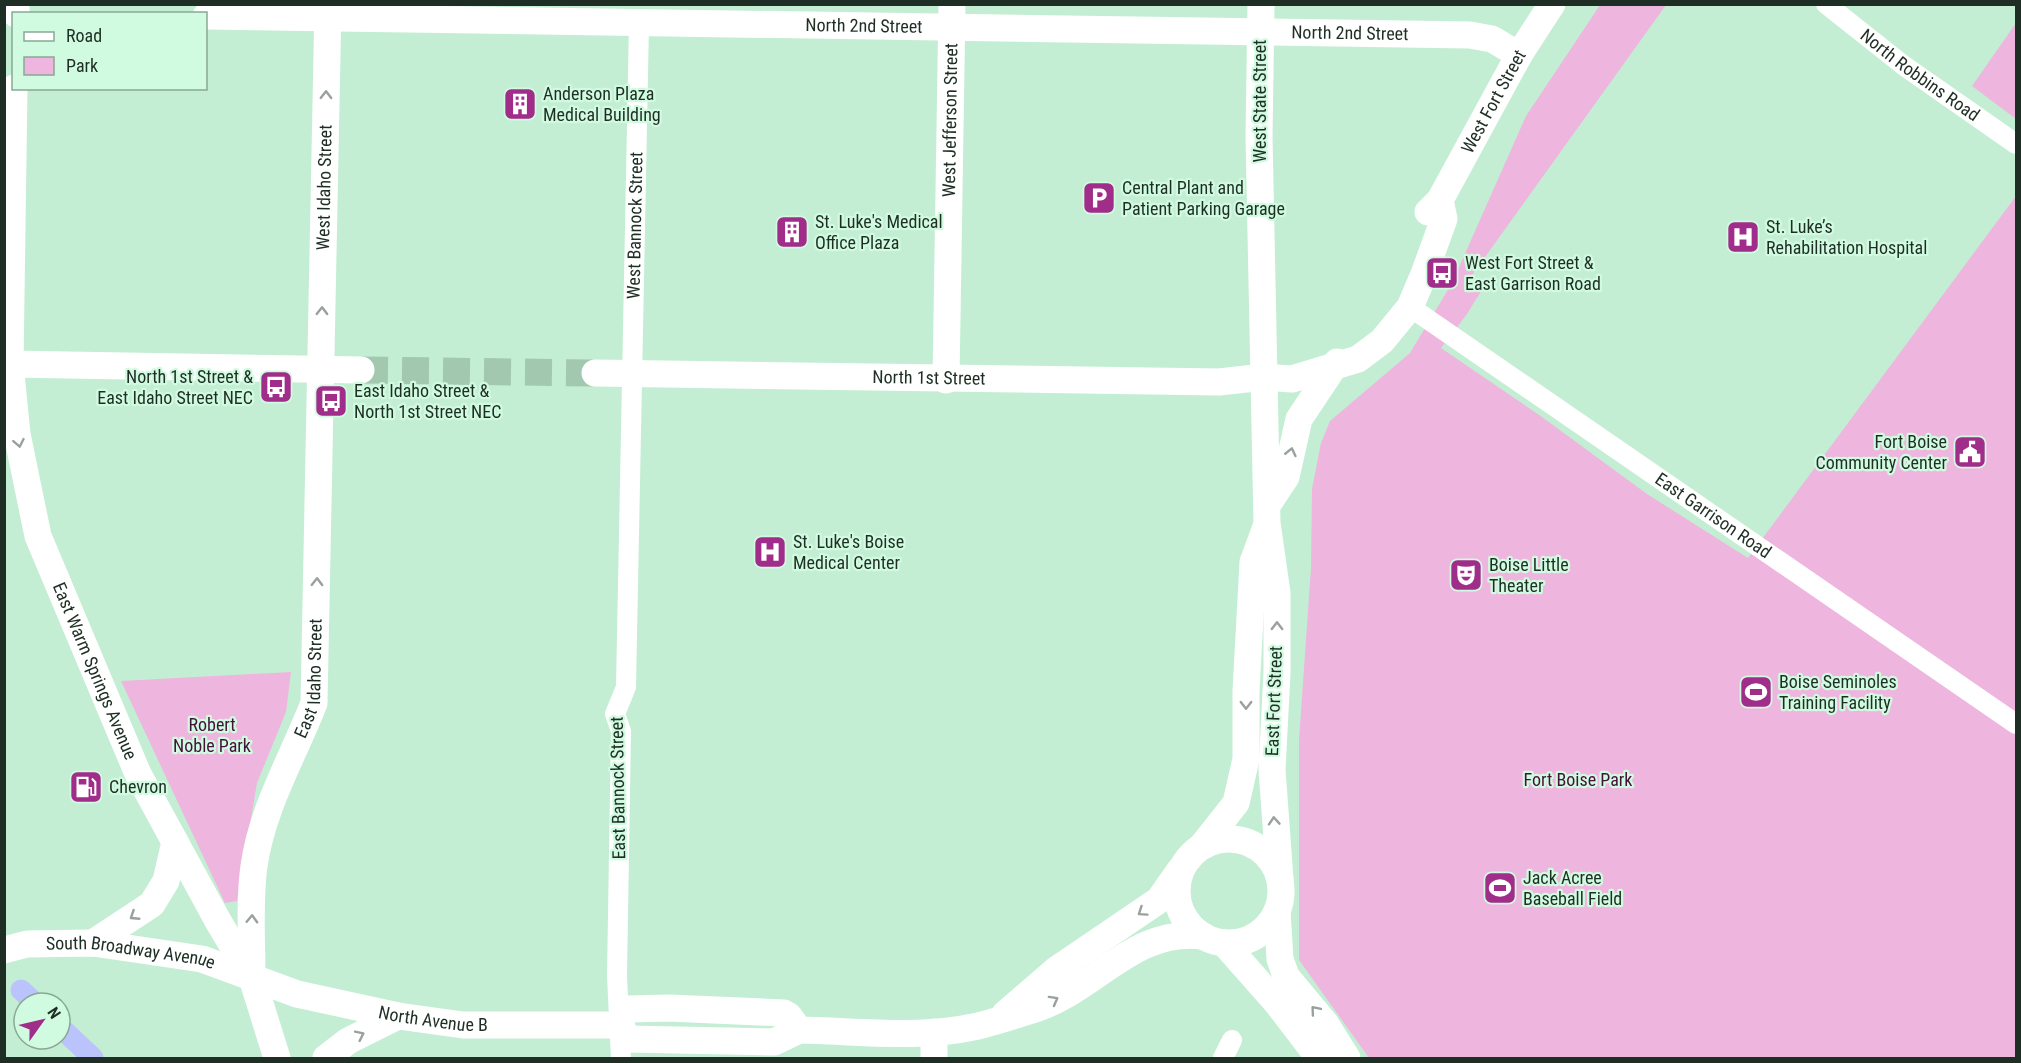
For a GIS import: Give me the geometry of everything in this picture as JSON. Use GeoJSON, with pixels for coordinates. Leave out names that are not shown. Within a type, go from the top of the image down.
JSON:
{"type":"FeatureCollection","features":[{"type":"Feature","properties":{"kind":"main road","name":"West State Street"},"geometry":{"type":"LineString","coordinates":[[1261,4],[1260,137],[1264,377]]}},
{"type":"Feature","properties":{"kind":"main road","name":"West Fort Street"},"geometry":{"type":"LineString","coordinates":[[1330,369],[1376,325],[1394,299],[1419,240],[1426,214],[1440,200],[1519,55],[1552,4]]}},
{"type":"Feature","properties":{"kind":"main road","name":"North 2nd Street"},"geometry":{"type":"LineString","coordinates":[[207,16],[328,11],[951,16],[1261,32],[1470,35],[1492,39],[1519,55]]}},
{"type":"Feature","properties":{"kind":"main road","name":"West Idaho Street"},"geometry":{"type":"LineString","coordinates":[[321,369],[328,11]]}},
{"type":"Feature","properties":{"kind":"main road","name":"West Jefferson Street"},"geometry":{"type":"LineString","coordinates":[[946,380],[951,16]]}},
{"type":"Feature","properties":{"kind":"main road","name":"East Warm Springs Avenue"},"geometry":{"type":"LineString","coordinates":[[14,90],[10,364],[17,434],[38,536],[138,774],[252,978],[277,1059]]}},
{"type":"Feature","properties":{"kind":"main road","name":"West Fort Street"},"geometry":{"type":"LineString","coordinates":[[1264,377],[1292,379],[1330,369],[1358,359],[1382,341],[1410,308],[1444,219],[1440,200]]}},
{"type":"Feature","properties":{"kind":"main road"},"geometry":{"type":"LineString","coordinates":[[10,364],[361,370]]}},
{"type":"Feature","properties":{"kind":"main road","name":"East Idaho Street"},"geometry":{"type":"LineString","coordinates":[[252,978],[254,866],[271,804],[314,703],[321,369]]}},
{"type":"Feature","properties":{"kind":"main road"},"geometry":{"type":"LineString","coordinates":[[1267,514],[1286,477],[1299,418],[1330,369]]}},
{"type":"Feature","properties":{"kind":"main road","name":"North 1st Street"},"geometry":{"type":"LineString","coordinates":[[595,373],[946,380],[1219,382],[1264,377]]}},
{"type":"Feature","properties":{"kind":"main road","name":"East Fort Street"},"geometry":{"type":"LineString","coordinates":[[1264,377],[1267,514],[1277,593],[1272,770],[1280,879]]}},
{"type":"Feature","properties":{"kind":"main road","name":"East Fort Street"},"geometry":{"type":"LineString","coordinates":[[1202,846],[1236,802],[1246,759],[1245,691],[1253,562],[1267,514]]}},
{"type":"Feature","properties":{"kind":"main road"},"geometry":{"type":"LineString","coordinates":[[999,1019],[1056,970],[1158,900],[1189,856],[1202,846],[1217,839],[1233,838],[1263,851],[1274,864],[1280,879],[1281,895],[1277,911],[1280,959],[1286,976],[1325,1023],[1347,1059]]}},
{"type":"Feature","properties":{"kind":"main road"},"geometry":{"type":"LineString","coordinates":[[93,943],[153,904],[166,881],[175,842]]}},
{"type":"Feature","properties":{"kind":"main road"},"geometry":{"type":"LineString","coordinates":[[1181,869],[1177,884],[1177,900],[1182,914],[1191,927],[1213,939],[1277,1003],[1319,1059]]}},
{"type":"Feature","properties":{"kind":"main road"},"geometry":{"type":"LineString","coordinates":[[620,1025],[628,1039],[774,1042],[800,1030],[934,1045],[974,1027],[1047,1004],[1128,952],[1156,940],[1188,934],[1240,942],[1256,936],[1268,925],[1277,911]]}},
{"type":"Feature","properties":{"kind":"main road","name":"South Broadway Avenue"},"geometry":{"type":"LineString","coordinates":[[4,950],[27,944],[93,943],[202,959],[252,978]]}},
{"type":"Feature","properties":{"kind":"main road","name":"North Avenue B"},"geometry":{"type":"LineString","coordinates":[[252,978],[297,994],[398,1016],[464,1025],[620,1025]]}},
{"type":"Feature","properties":{"kind":"main road"},"geometry":{"type":"LineString","coordinates":[[326,1059],[348,1041],[398,1016]]}},
{"type":"Feature","properties":{"kind":"street","name":"North Robbins Road"},"geometry":{"type":"LineString","coordinates":[[1826,4],[1903,64],[2016,144]]}},
{"type":"Feature","properties":{"kind":"street","name":"West Bannock Street"},"geometry":{"type":"LineString","coordinates":[[634,374],[640,14]]}},
{"type":"Feature","properties":{"kind":"street","name":"East Garrison Road"},"geometry":{"type":"LineString","coordinates":[[1410,308],[2016,724]]}},
{"type":"Feature","properties":{"kind":"street","name":"East Bannock Street"},"geometry":{"type":"LineString","coordinates":[[621,1059],[617,976],[621,731],[615,714],[626,687],[634,374]]}},
{"type":"Feature","properties":{"kind":"street"},"geometry":{"type":"LineString","coordinates":[[1223,1059],[1232,1040]]}},
{"type":"Feature","properties":{"kind":"green space","name":"Fort Boise Park"},"geometry":{"type":"Polygon","coordinates":[[[1600,5],[1666,5],[1470,278],[1483,288],[1467,314],[1441,348],[1542,417],[1647,494],[1748,558],[2016,196],[2016,1058],[1369,1058],[1299,960],[1299,740],[1311,568],[1312,489],[1321,443],[1330,421],[1410,353],[1452,283],[1526,116],[1600,5]]]}},
{"type":"Feature","properties":{"kind":"green space"},"geometry":{"type":"Polygon","coordinates":[[[2016,23],[2016,119],[1972,86],[2016,23]]]}},
{"type":"Feature","properties":{"kind":"green space","name":"Robert Noble Park"},"geometry":{"type":"Polygon","coordinates":[[[291,672],[286,712],[257,783],[237,901],[225,903],[121,681],[291,672]]]}},
{"type":"Feature","properties":{"kind":"waterway"},"geometry":{"type":"LineString","coordinates":[[72,1038],[93,1058]]}},
{"type":"Feature","properties":{"kind":"tunnel"},"geometry":{"type":"LineString","coordinates":[[361,370],[595,373]]}},
{"type":"Feature","properties":{"kind":"place","name":"Anderson Plaza Medical Building"},"geometry":{"type":"Point","coordinates":[520,104]}},
{"type":"Feature","properties":{"kind":"place","name":"Central Plant and Patient Parking Garage"},"geometry":{"type":"Point","coordinates":[1099,198]}},
{"type":"Feature","properties":{"kind":"place","name":"St. Luke's Medical Office Plaza"},"geometry":{"type":"Point","coordinates":[792,232]}},
{"type":"Feature","properties":{"kind":"place","name":"St. Luke’s Rehabilitation Hospital"},"geometry":{"type":"Point","coordinates":[1743,237]}},
{"type":"Feature","properties":{"kind":"place","name":"West Fort Street & East Garrison Road"},"geometry":{"type":"Point","coordinates":[1442,273]}},
{"type":"Feature","properties":{"kind":"place","name":"North 1st Street & East Idaho Street NEC"},"geometry":{"type":"Point","coordinates":[276,387]}},
{"type":"Feature","properties":{"kind":"place","name":"East Idaho Street & North 1st Street NEC"},"geometry":{"type":"Point","coordinates":[331,401]}},
{"type":"Feature","properties":{"kind":"place","name":"Fort Boise Community Center"},"geometry":{"type":"Point","coordinates":[1970,452]}},
{"type":"Feature","properties":{"kind":"place","name":"St. Luke's Boise Medical Center"},"geometry":{"type":"Point","coordinates":[770,552]}},
{"type":"Feature","properties":{"kind":"place","name":"Boise Little Theater"},"geometry":{"type":"Point","coordinates":[1466,575]}},
{"type":"Feature","properties":{"kind":"place","name":"Boise Seminoles Training Facility"},"geometry":{"type":"Point","coordinates":[1756,692]}},
{"type":"Feature","properties":{"kind":"place","name":"Chevron"},"geometry":{"type":"Point","coordinates":[86,787]}},
{"type":"Feature","properties":{"kind":"place","name":"Jack Acree Baseball Field"},"geometry":{"type":"Point","coordinates":[1500,888]}}]}
